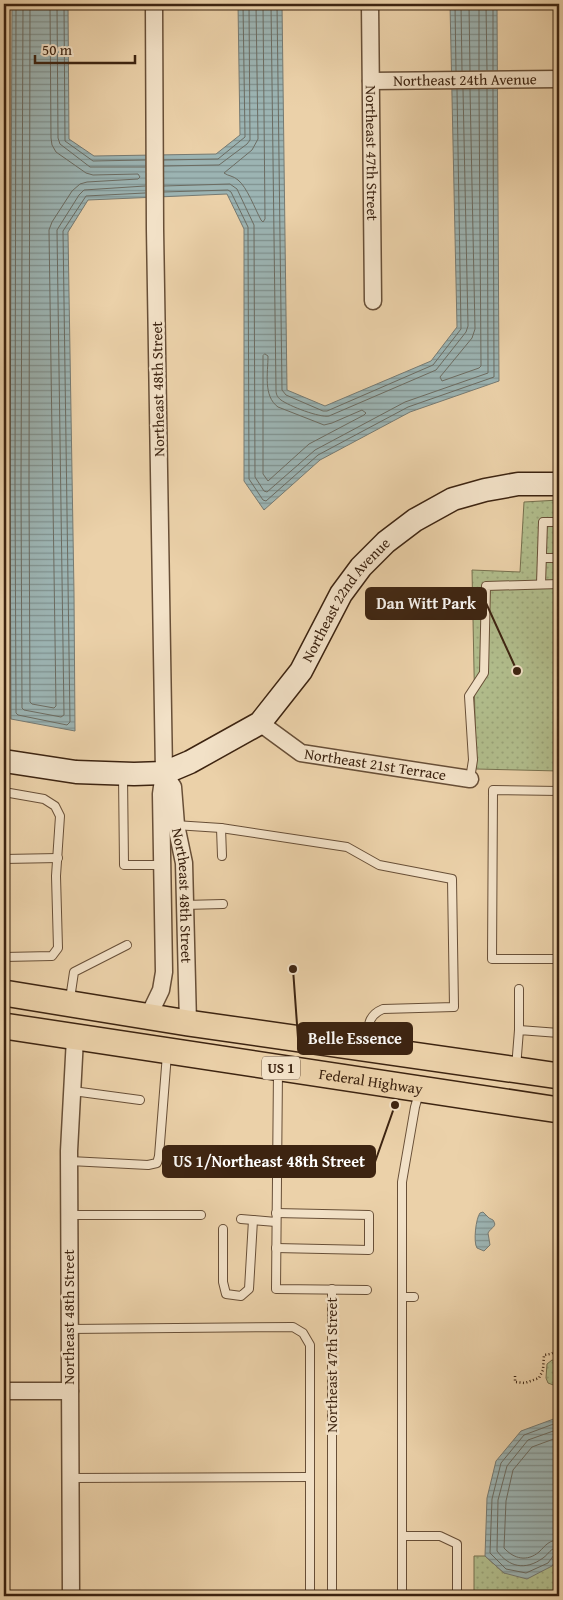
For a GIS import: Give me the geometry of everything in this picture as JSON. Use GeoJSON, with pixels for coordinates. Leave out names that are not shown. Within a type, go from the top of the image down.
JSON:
{"type":"FeatureCollection","features":[{"type":"Feature","properties":{"kind":"main road","name":"US 1"},"geometry":{"type":"LineString","coordinates":[[4,993],[188,1023],[559,1076]]}},
{"type":"Feature","properties":{"kind":"main road"},"geometry":{"type":"LineString","coordinates":[[75,1038],[83,1029],[96,1022],[137,1015]]}},
{"type":"Feature","properties":{"kind":"main road","name":"Federal Highway"},"geometry":{"type":"LineString","coordinates":[[4,1026],[167,1052],[554,1108]]}},
{"type":"Feature","properties":{"kind":"street","name":"Northeast 48th Street"},"geometry":{"type":"LineString","coordinates":[[137,1015],[161,990],[164,972],[162,865],[174,786],[164,773],[155,229],[154,4]]}},
{"type":"Feature","properties":{"kind":"street","name":"Northeast 47th Street"},"geometry":{"type":"LineString","coordinates":[[370,4],[373,301]]}},
{"type":"Feature","properties":{"kind":"street","name":"Northeast 24th Avenue"},"geometry":{"type":"LineString","coordinates":[[371,81],[559,79]]}},
{"type":"Feature","properties":{"kind":"street","name":"Northeast 22nd Avenue"},"geometry":{"type":"LineString","coordinates":[[164,773],[190,762],[260,723],[301,671],[341,594],[361,567],[386,542],[415,520],[453,499],[485,490],[518,484],[559,484]]}},
{"type":"Feature","properties":{"kind":"street","name":"Northeast 21st Terrace"},"geometry":{"type":"LineString","coordinates":[[260,723],[301,753],[470,779]]}},
{"type":"Feature","properties":{"kind":"street"},"geometry":{"type":"LineString","coordinates":[[4,761],[76,772],[164,773]]}},
{"type":"Feature","properties":{"kind":"street","name":"Northeast 48th Street"},"geometry":{"type":"LineString","coordinates":[[168,824],[184,863],[188,1023]]}},
{"type":"Feature","properties":{"kind":"street","name":"Northeast 48th Street"},"geometry":{"type":"LineString","coordinates":[[70,1596],[70,1161],[75,1038]]}},
{"type":"Feature","properties":{"kind":"street"},"geometry":{"type":"LineString","coordinates":[[4,1391],[70,1391]]}},
{"type":"Feature","properties":{"kind":"lane"},"geometry":{"type":"LineString","coordinates":[[542,584],[543,522],[559,522]]}},
{"type":"Feature","properties":{"kind":"lane"},"geometry":{"type":"LineString","coordinates":[[542,558],[559,558]]}},
{"type":"Feature","properties":{"kind":"lane"},"geometry":{"type":"LineString","coordinates":[[470,779],[473,760],[469,696],[484,673],[486,586],[559,584]]}},
{"type":"Feature","properties":{"kind":"lane"},"geometry":{"type":"LineString","coordinates":[[123,774],[124,865],[162,865]]}},
{"type":"Feature","properties":{"kind":"lane"},"geometry":{"type":"LineString","coordinates":[[559,791],[493,790],[492,959],[559,959]]}},
{"type":"Feature","properties":{"kind":"lane"},"geometry":{"type":"LineString","coordinates":[[4,792],[44,799],[55,806],[60,816],[56,876],[58,948],[52,956],[4,957]]}},
{"type":"Feature","properties":{"kind":"lane"},"geometry":{"type":"LineString","coordinates":[[168,824],[221,828],[347,847],[378,865],[452,879],[454,1007],[383,1009],[374,1012],[370,1019],[366,1049]]}},
{"type":"Feature","properties":{"kind":"lane"},"geometry":{"type":"LineString","coordinates":[[221,828],[222,856]]}},
{"type":"Feature","properties":{"kind":"lane"},"geometry":{"type":"LineString","coordinates":[[4,859],[58,858]]}},
{"type":"Feature","properties":{"kind":"lane"},"geometry":{"type":"LineString","coordinates":[[184,904],[223,904]]}},
{"type":"Feature","properties":{"kind":"lane"},"geometry":{"type":"LineString","coordinates":[[70,1004],[74,972],[127,945]]}},
{"type":"Feature","properties":{"kind":"lane"},"geometry":{"type":"LineString","coordinates":[[516,1071],[519,989]]}},
{"type":"Feature","properties":{"kind":"lane"},"geometry":{"type":"LineString","coordinates":[[519,1030],[559,1033]]}},
{"type":"Feature","properties":{"kind":"lane"},"geometry":{"type":"LineString","coordinates":[[70,1161],[148,1165],[157,1163],[167,1052]]}},
{"type":"Feature","properties":{"kind":"lane","name":"Northeast 47th Street"},"geometry":{"type":"LineString","coordinates":[[278,1068],[276,1289],[332,1289],[332,1596]]}},
{"type":"Feature","properties":{"kind":"lane"},"geometry":{"type":"LineString","coordinates":[[402,1596],[402,1182],[413,1115],[420,1089]]}},
{"type":"Feature","properties":{"kind":"lane"},"geometry":{"type":"LineString","coordinates":[[72,1091],[140,1100]]}},
{"type":"Feature","properties":{"kind":"lane"},"geometry":{"type":"LineString","coordinates":[[276,1213],[369,1215],[369,1250],[276,1248]]}},
{"type":"Feature","properties":{"kind":"lane"},"geometry":{"type":"LineString","coordinates":[[70,1215],[201,1215]]}},
{"type":"Feature","properties":{"kind":"lane"},"geometry":{"type":"LineString","coordinates":[[241,1219],[276,1222]]}},
{"type":"Feature","properties":{"kind":"lane"},"geometry":{"type":"LineString","coordinates":[[223,1229],[222,1282],[226,1294],[241,1296],[249,1289],[253,1220]]}},
{"type":"Feature","properties":{"kind":"lane"},"geometry":{"type":"LineString","coordinates":[[332,1289],[367,1290]]}},
{"type":"Feature","properties":{"kind":"lane"},"geometry":{"type":"LineString","coordinates":[[402,1297],[414,1297]]}},
{"type":"Feature","properties":{"kind":"lane"},"geometry":{"type":"LineString","coordinates":[[69,1329],[293,1327],[303,1333],[310,1345],[310,1596]]}},
{"type":"Feature","properties":{"kind":"lane"},"geometry":{"type":"LineString","coordinates":[[71,1478],[309,1477]]}},
{"type":"Feature","properties":{"kind":"lane"},"geometry":{"type":"LineString","coordinates":[[402,1536],[440,1536],[457,1544],[457,1596]]}},
{"type":"Feature","properties":{"kind":"path"},"geometry":{"type":"LineString","coordinates":[[515,1376],[515,1382],[525,1383],[539,1378],[543,1370],[544,1354],[552,1354],[558,1346],[558,1267],[552,1268]]}},
{"type":"Feature","properties":{"kind":"green space"},"geometry":{"type":"Polygon","coordinates":[[[559,500],[559,771],[476,769],[472,570],[520,572],[524,502],[559,500]]]}},
{"type":"Feature","properties":{"kind":"green space"},"geometry":{"type":"Polygon","coordinates":[[[552,1360],[559,1363],[559,1383],[556,1386],[548,1383],[546,1378],[547,1364],[552,1360]]]}},
{"type":"Feature","properties":{"kind":"green space"},"geometry":{"type":"Polygon","coordinates":[[[474,1556],[485,1556],[504,1573],[552,1566],[559,1556],[559,1596],[474,1596],[474,1556]]]}},
{"type":"Feature","properties":{"kind":"water"},"geometry":{"type":"Polygon","coordinates":[[[12,4],[68,4],[69,139],[94,156],[216,154],[240,135],[238,4],[282,4],[287,390],[325,406],[431,361],[457,327],[450,4],[497,4],[499,381],[410,412],[320,460],[264,510],[244,481],[244,229],[227,194],[88,200],[68,232],[75,731],[11,719],[12,4]]]}},
{"type":"Feature","properties":{"kind":"water"},"geometry":{"type":"Polygon","coordinates":[[[483,1212],[495,1224],[488,1233],[490,1245],[484,1251],[477,1248],[475,1241],[477,1220],[480,1213],[483,1212]]]}},
{"type":"Feature","properties":{"kind":"water"},"geometry":{"type":"Polygon","coordinates":[[[559,1417],[559,1556],[552,1566],[527,1579],[504,1573],[485,1556],[487,1498],[496,1461],[521,1431],[559,1417]]]}},
{"type":"Feature","properties":{"kind":"place","name":"Dan Witt Park"},"geometry":{"type":"Point","coordinates":[517,671]}},
{"type":"Feature","properties":{"kind":"place","name":"Belle Essence"},"geometry":{"type":"Point","coordinates":[293,969]}},
{"type":"Feature","properties":{"kind":"place","name":"US 1/Northeast 48th Street"},"geometry":{"type":"Point","coordinates":[395,1105]}}]}
